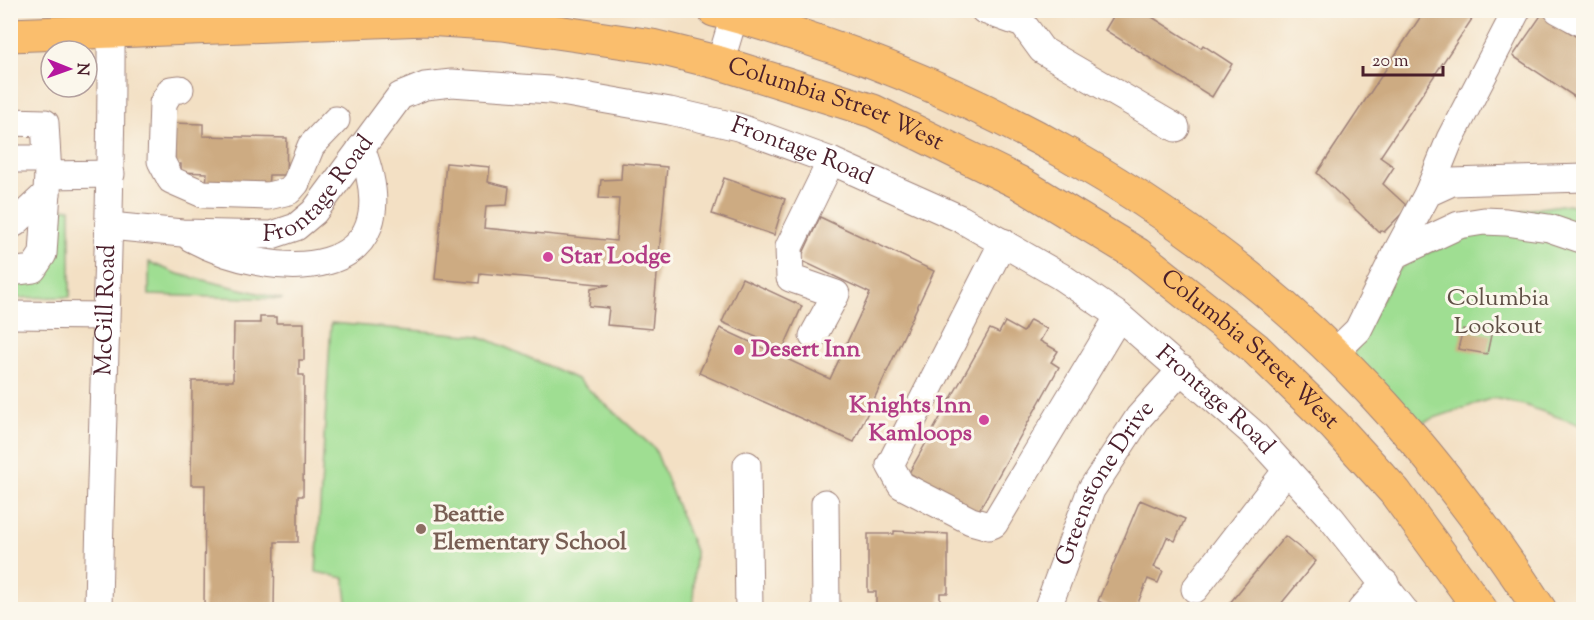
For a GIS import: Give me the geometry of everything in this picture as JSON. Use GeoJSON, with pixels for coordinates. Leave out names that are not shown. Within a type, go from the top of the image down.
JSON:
{"type":"FeatureCollection","features":[{"type":"Feature","properties":{"kind":"main road","name":"Columbia Street West"},"geometry":{"type":"LineString","coordinates":[[728,12],[892,68],[1045,141],[1170,218],[1281,306],[1370,390],[1433,463],[1497,544],[1540,609]]}},
{"type":"Feature","properties":{"kind":"main road","name":"Columbia Street West"},"geometry":{"type":"LineString","coordinates":[[10,35],[111,20],[426,19],[585,34],[652,46],[720,63],[873,111],[1018,182],[1137,254],[1256,349],[1334,425],[1395,492],[1481,609]]}},
{"type":"Feature","properties":{"kind":"street"},"geometry":{"type":"LineString","coordinates":[[984,10],[1032,17],[1042,50],[1176,128]]}},
{"type":"Feature","properties":{"kind":"street"},"geometry":{"type":"LineString","coordinates":[[1333,354],[1358,330],[1428,193],[1450,139],[1517,10]]}},
{"type":"Feature","properties":{"kind":"street"},"geometry":{"type":"LineString","coordinates":[[1558,10],[1584,24]]}},
{"type":"Feature","properties":{"kind":"street"},"geometry":{"type":"LineString","coordinates":[[720,63],[728,12]]}},
{"type":"Feature","properties":{"kind":"street","name":"McGill Road"},"geometry":{"type":"LineString","coordinates":[[98,609],[105,316],[111,226],[111,20]]}},
{"type":"Feature","properties":{"kind":"street","name":"Frontage Road"},"geometry":{"type":"LineString","coordinates":[[111,226],[182,233],[272,235],[296,227],[314,212],[400,96],[425,86],[452,83],[550,90],[670,111],[738,127],[831,161],[909,194],[1004,242],[1119,316],[1254,434],[1385,583],[1404,609]]}},
{"type":"Feature","properties":{"kind":"street"},"geometry":{"type":"LineString","coordinates":[[180,88],[171,90],[163,103],[161,161],[171,180],[202,195],[268,196],[289,191],[296,183],[311,146],[336,120]]}},
{"type":"Feature","properties":{"kind":"street"},"geometry":{"type":"LineString","coordinates":[[10,122],[45,123],[47,176],[44,254],[33,269],[10,272]]}},
{"type":"Feature","properties":{"kind":"street"},"geometry":{"type":"LineString","coordinates":[[182,233],[207,246],[262,264],[296,267],[317,265],[339,257],[364,233],[373,212],[374,189],[361,148]]}},
{"type":"Feature","properties":{"kind":"street"},"geometry":{"type":"LineString","coordinates":[[10,159],[47,176],[111,174]]}},
{"type":"Feature","properties":{"kind":"street"},"geometry":{"type":"LineString","coordinates":[[813,336],[836,294],[790,278],[789,247],[831,161]]}},
{"type":"Feature","properties":{"kind":"street"},"geometry":{"type":"LineString","coordinates":[[10,223],[15,223],[47,176]]}},
{"type":"Feature","properties":{"kind":"street"},"geometry":{"type":"LineString","coordinates":[[1428,193],[1452,182],[1584,178]]}},
{"type":"Feature","properties":{"kind":"street"},"geometry":{"type":"LineString","coordinates":[[1395,255],[1459,225],[1484,221],[1549,228],[1584,240]]}},
{"type":"Feature","properties":{"kind":"street"},"geometry":{"type":"LineString","coordinates":[[1004,242],[890,465],[902,485],[971,520],[989,526],[994,524],[1119,316]]}},
{"type":"Feature","properties":{"kind":"street"},"geometry":{"type":"LineString","coordinates":[[10,315],[105,316]]}},
{"type":"Feature","properties":{"kind":"street","name":"Greenstone Drive"},"geometry":{"type":"LineString","coordinates":[[1047,609],[1091,490],[1139,417],[1182,369]]}},
{"type":"Feature","properties":{"kind":"street"},"geometry":{"type":"LineString","coordinates":[[747,465],[749,609]]}},
{"type":"Feature","properties":{"kind":"street"},"geometry":{"type":"LineString","coordinates":[[1195,589],[1287,470]]}},
{"type":"Feature","properties":{"kind":"street"},"geometry":{"type":"LineString","coordinates":[[825,503],[826,609]]}},
{"type":"Feature","properties":{"kind":"street"},"geometry":{"type":"LineString","coordinates":[[1361,609],[1385,583]]}},
{"type":"Feature","properties":{"kind":"green space","name":"Columbia Lookout"},"geometry":{"type":"Polygon","coordinates":[[[1568,204],[1583,208],[1583,426],[1524,405],[1493,398],[1411,426],[1351,358],[1395,273],[1411,260],[1526,210],[1568,204]]]}},
{"type":"Feature","properties":{"kind":"green space"},"geometry":{"type":"Polygon","coordinates":[[[63,208],[70,209],[70,297],[11,298],[10,279],[44,278],[52,266],[63,208]]]}},
{"type":"Feature","properties":{"kind":"green space"},"geometry":{"type":"Polygon","coordinates":[[[149,262],[178,274],[283,299],[149,295],[149,262]]]}},
{"type":"Feature","properties":{"kind":"green space"},"geometry":{"type":"Polygon","coordinates":[[[331,323],[480,336],[577,379],[655,449],[695,551],[693,609],[348,609],[344,578],[316,572],[331,323]]]}},
{"type":"Feature","properties":{"kind":"building"},"geometry":{"type":"Polygon","coordinates":[[[1117,10],[1141,10],[1201,48],[1203,45],[1232,64],[1212,97],[1105,30],[1117,10]]]}},
{"type":"Feature","properties":{"kind":"building"},"geometry":{"type":"Polygon","coordinates":[[[1425,10],[1478,10],[1380,157],[1394,167],[1383,184],[1408,207],[1384,232],[1380,230],[1379,232],[1317,173],[1425,10]]]}},
{"type":"Feature","properties":{"kind":"building"},"geometry":{"type":"Polygon","coordinates":[[[1542,14],[1584,42],[1584,103],[1513,56],[1542,14]]]}},
{"type":"Feature","properties":{"kind":"building"},"geometry":{"type":"Polygon","coordinates":[[[173,123],[203,124],[203,136],[287,138],[286,175],[269,175],[268,188],[206,186],[207,173],[181,172],[181,164],[175,164],[175,151],[172,151],[173,123]]]}},
{"type":"Feature","properties":{"kind":"building","name":"Star Lodge"},"geometry":{"type":"Polygon","coordinates":[[[446,163],[490,167],[488,182],[509,187],[507,205],[486,206],[484,228],[616,241],[619,199],[599,198],[601,180],[621,179],[622,163],[667,167],[652,329],[607,325],[609,308],[589,306],[591,288],[610,285],[480,273],[479,283],[435,279],[446,163]]]}},
{"type":"Feature","properties":{"kind":"building"},"geometry":{"type":"Polygon","coordinates":[[[724,178],[785,199],[774,235],[712,214],[724,178]]]}},
{"type":"Feature","properties":{"kind":"building","name":"Desert Inn"},"geometry":{"type":"Polygon","coordinates":[[[820,217],[934,271],[854,442],[699,373],[720,328],[830,379],[870,293],[800,260],[820,217]]]}},
{"type":"Feature","properties":{"kind":"building"},"geometry":{"type":"Polygon","coordinates":[[[742,278],[802,306],[783,349],[722,322],[742,278]]]}},
{"type":"Feature","properties":{"kind":"building"},"geometry":{"type":"Polygon","coordinates":[[[260,317],[276,317],[276,323],[304,323],[304,360],[299,360],[299,375],[304,375],[303,496],[298,496],[298,542],[275,542],[274,610],[204,610],[205,485],[191,485],[192,381],[233,381],[234,323],[260,323],[260,317]]]}},
{"type":"Feature","properties":{"kind":"building","name":"Knights Inn Kamloops"},"geometry":{"type":"Polygon","coordinates":[[[1030,320],[1047,329],[1040,341],[1058,351],[1051,362],[1059,367],[978,512],[915,482],[918,478],[909,473],[990,329],[999,333],[1005,322],[1023,332],[1030,320]]]}},
{"type":"Feature","properties":{"kind":"building","name":"Columbia Lookout"},"geometry":{"type":"Polygon","coordinates":[[[1463,329],[1491,335],[1487,354],[1458,349],[1463,329]]]}},
{"type":"Feature","properties":{"kind":"building"},"geometry":{"type":"Polygon","coordinates":[[[1140,500],[1185,519],[1175,541],[1167,537],[1154,567],[1163,571],[1158,583],[1148,579],[1135,610],[1118,610],[1098,601],[1140,500]]]}},
{"type":"Feature","properties":{"kind":"building"},"geometry":{"type":"Polygon","coordinates":[[[894,531],[948,534],[948,593],[940,593],[940,610],[876,610],[876,592],[868,592],[868,534],[894,534],[894,531]]]}},
{"type":"Feature","properties":{"kind":"building"},"geometry":{"type":"Polygon","coordinates":[[[1285,536],[1316,561],[1276,610],[1224,610],[1285,536]]]}},
{"type":"Feature","properties":{"kind":"place","name":"Star Lodge"},"geometry":{"type":"Point","coordinates":[548,257]}},
{"type":"Feature","properties":{"kind":"place","name":"Desert Inn"},"geometry":{"type":"Point","coordinates":[739,350]}},
{"type":"Feature","properties":{"kind":"place","name":"Knights Inn Kamloops"},"geometry":{"type":"Point","coordinates":[984,420]}},
{"type":"Feature","properties":{"kind":"place","name":"Beattie Elementary School"},"geometry":{"type":"Point","coordinates":[421,529]}}]}
